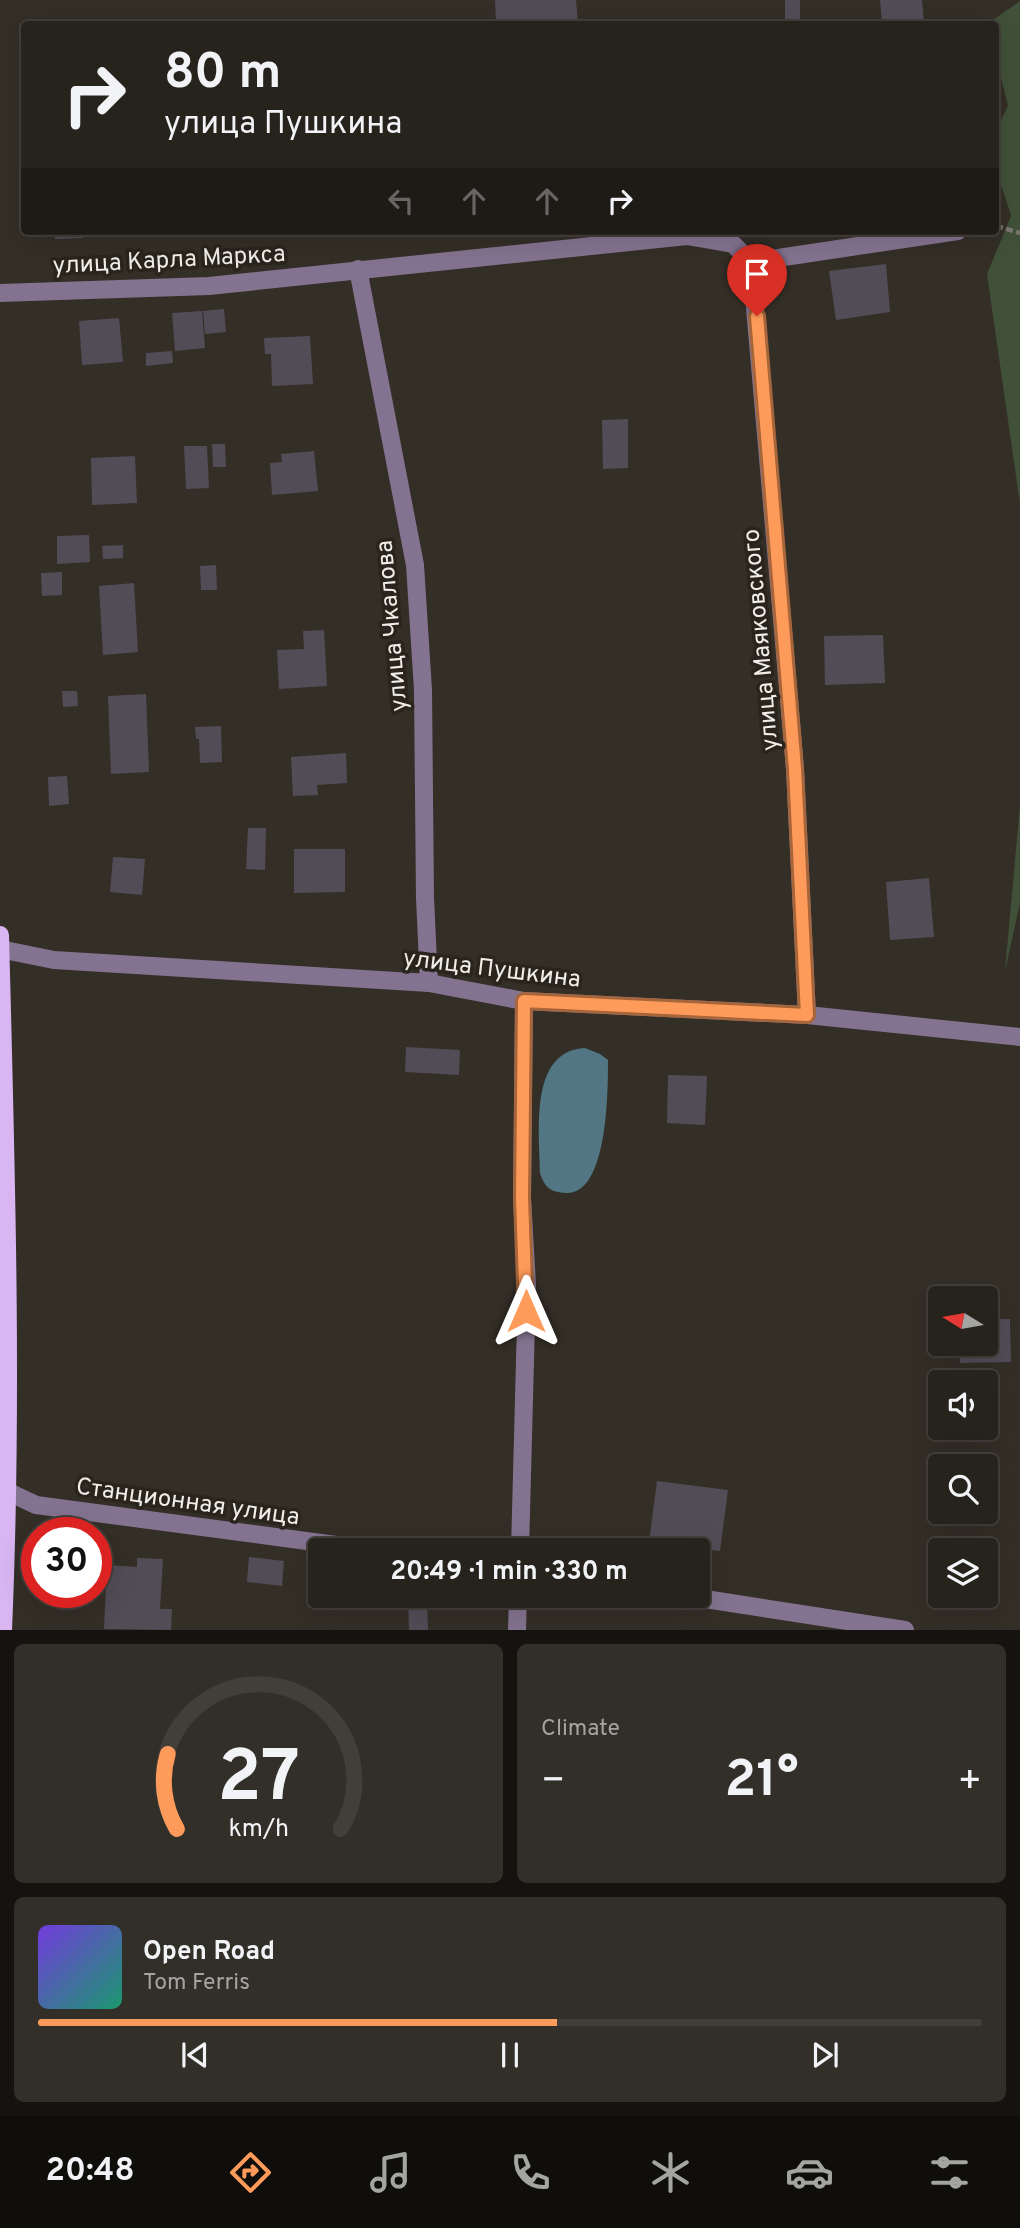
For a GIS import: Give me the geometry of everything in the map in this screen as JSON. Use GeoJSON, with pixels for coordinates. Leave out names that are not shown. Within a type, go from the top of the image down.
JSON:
{"type":"FeatureCollection","features":[{"type":"Feature","properties":{"kind":"main road"},"geometry":{"type":"LineString","coordinates":[[0,935],[7,1229],[3,1629]]}},
{"type":"Feature","properties":{"kind":"street"},"geometry":{"type":"LineString","coordinates":[[751,262],[931,235]]}},
{"type":"Feature","properties":{"kind":"street","name":"улица Карла Маркса"},"geometry":{"type":"LineString","coordinates":[[0,293],[209,286],[687,236],[733,244],[751,262]]}},
{"type":"Feature","properties":{"kind":"street","name":"улица Маяковского"},"geometry":{"type":"LineString","coordinates":[[751,262],[795,769],[807,1015]]}},
{"type":"Feature","properties":{"kind":"street","name":"улица Чкалова"},"geometry":{"type":"LineString","coordinates":[[358,269],[415,565],[423,690],[425,898],[429,983]]}},
{"type":"Feature","properties":{"kind":"street","name":"улица Пушкина"},"geometry":{"type":"LineString","coordinates":[[0,949],[54,960],[429,983],[524,1001],[807,1015],[1020,1037]]}},
{"type":"Feature","properties":{"kind":"street"},"geometry":{"type":"LineString","coordinates":[[520,1538],[527,1285],[522,1198],[524,1001]]}},
{"type":"Feature","properties":{"kind":"street","name":"Станционная улица"},"geometry":{"type":"LineString","coordinates":[[4,1490],[36,1505],[308,1541]]}},
{"type":"Feature","properties":{"kind":"street"},"geometry":{"type":"LineString","coordinates":[[710,1600],[905,1629]]}},
{"type":"Feature","properties":{"kind":"street"},"geometry":{"type":"LineString","coordinates":[[517,1629],[518,1608]]}},
{"type":"Feature","properties":{"kind":"path"},"geometry":{"type":"LineString","coordinates":[[999,227],[1020,233]]}},
{"type":"Feature","properties":{"kind":"green space"},"geometry":{"type":"Polygon","coordinates":[[[1020,1],[1020,504],[987,274],[1011,216],[999,176],[999,128],[1008,106],[999,70],[999,21],[991,21],[1020,1]]]}},
{"type":"Feature","properties":{"kind":"green space"},"geometry":{"type":"Polygon","coordinates":[[[1020,805],[1020,903],[1005,971],[1020,805]]]}},
{"type":"Feature","properties":{"kind":"water"},"geometry":{"type":"Polygon","coordinates":[[[585,1048],[608,1060],[603,1139],[590,1177],[580,1189],[566,1193],[549,1188],[540,1173],[541,1097],[546,1078],[554,1063],[567,1053],[585,1048]]]}},
{"type":"Feature","properties":{"kind":"building"},"geometry":{"type":"Polygon","coordinates":[[[495,0],[576,0],[578,21],[496,21],[495,0]]]}},
{"type":"Feature","properties":{"kind":"building"},"geometry":{"type":"Polygon","coordinates":[[[785,0],[800,0],[800,21],[785,21],[785,0]]]}},
{"type":"Feature","properties":{"kind":"building"},"geometry":{"type":"Polygon","coordinates":[[[880,0],[922,0],[924,21],[882,21],[880,0]]]}},
{"type":"Feature","properties":{"kind":"building"},"geometry":{"type":"Polygon","coordinates":[[[55,235],[83,235],[83,238],[55,239],[55,235]]]}},
{"type":"Feature","properties":{"kind":"building"},"geometry":{"type":"Polygon","coordinates":[[[886,264],[890,312],[836,320],[829,271],[886,264]]]}},
{"type":"Feature","properties":{"kind":"building"},"geometry":{"type":"Polygon","coordinates":[[[224,309],[226,332],[205,334],[203,311],[224,309]]]}},
{"type":"Feature","properties":{"kind":"building"},"geometry":{"type":"Polygon","coordinates":[[[202,311],[205,348],[175,351],[172,313],[202,311]]]}},
{"type":"Feature","properties":{"kind":"building"},"geometry":{"type":"Polygon","coordinates":[[[119,318],[123,362],[82,365],[79,321],[119,318]]]}},
{"type":"Feature","properties":{"kind":"building"},"geometry":{"type":"Polygon","coordinates":[[[310,336],[313,384],[272,386],[271,354],[265,354],[264,338],[310,336]]]}},
{"type":"Feature","properties":{"kind":"building"},"geometry":{"type":"Polygon","coordinates":[[[172,351],[173,363],[146,366],[146,353],[172,351]]]}},
{"type":"Feature","properties":{"kind":"building"},"geometry":{"type":"Polygon","coordinates":[[[628,419],[628,468],[603,469],[602,420],[628,419]]]}},
{"type":"Feature","properties":{"kind":"building"},"geometry":{"type":"Polygon","coordinates":[[[212,444],[225,444],[226,467],[213,467],[212,444]]]}},
{"type":"Feature","properties":{"kind":"building"},"geometry":{"type":"Polygon","coordinates":[[[184,446],[207,446],[209,488],[186,489],[184,446]]]}},
{"type":"Feature","properties":{"kind":"building"},"geometry":{"type":"Polygon","coordinates":[[[314,451],[318,491],[272,495],[270,463],[282,462],[281,454],[314,451]]]}},
{"type":"Feature","properties":{"kind":"building"},"geometry":{"type":"Polygon","coordinates":[[[135,456],[137,503],[92,505],[91,458],[135,456]]]}},
{"type":"Feature","properties":{"kind":"building"},"geometry":{"type":"Polygon","coordinates":[[[89,535],[90,562],[57,564],[57,536],[89,535]]]}},
{"type":"Feature","properties":{"kind":"building"},"geometry":{"type":"Polygon","coordinates":[[[123,545],[123,558],[103,559],[102,546],[123,545]]]}},
{"type":"Feature","properties":{"kind":"building"},"geometry":{"type":"Polygon","coordinates":[[[216,565],[217,590],[201,590],[200,566],[216,565]]]}},
{"type":"Feature","properties":{"kind":"building"},"geometry":{"type":"Polygon","coordinates":[[[62,572],[62,595],[42,596],[41,573],[62,572]]]}},
{"type":"Feature","properties":{"kind":"building"},"geometry":{"type":"Polygon","coordinates":[[[134,583],[138,652],[103,655],[99,586],[134,583]]]}},
{"type":"Feature","properties":{"kind":"building"},"geometry":{"type":"Polygon","coordinates":[[[324,630],[327,686],[279,689],[277,650],[304,649],[303,631],[324,630]]]}},
{"type":"Feature","properties":{"kind":"building"},"geometry":{"type":"Polygon","coordinates":[[[883,635],[885,683],[825,685],[824,636],[883,635]]]}},
{"type":"Feature","properties":{"kind":"building"},"geometry":{"type":"Polygon","coordinates":[[[62,691],[77,691],[78,706],[63,707],[62,691]]]}},
{"type":"Feature","properties":{"kind":"building"},"geometry":{"type":"Polygon","coordinates":[[[146,694],[149,772],[111,774],[108,696],[146,694]]]}},
{"type":"Feature","properties":{"kind":"building"},"geometry":{"type":"Polygon","coordinates":[[[221,726],[222,762],[200,763],[199,739],[196,739],[195,727],[221,726]]]}},
{"type":"Feature","properties":{"kind":"building"},"geometry":{"type":"Polygon","coordinates":[[[346,753],[347,783],[317,785],[318,795],[293,796],[291,757],[346,753]]]}},
{"type":"Feature","properties":{"kind":"building"},"geometry":{"type":"Polygon","coordinates":[[[67,776],[69,804],[49,806],[48,777],[67,776]]]}},
{"type":"Feature","properties":{"kind":"building"},"geometry":{"type":"Polygon","coordinates":[[[248,828],[266,828],[265,870],[246,869],[248,828]]]}},
{"type":"Feature","properties":{"kind":"building"},"geometry":{"type":"Polygon","coordinates":[[[294,849],[345,849],[345,892],[294,893],[294,849]]]}},
{"type":"Feature","properties":{"kind":"building"},"geometry":{"type":"Polygon","coordinates":[[[113,857],[145,859],[142,895],[110,892],[113,857]]]}},
{"type":"Feature","properties":{"kind":"building"},"geometry":{"type":"Polygon","coordinates":[[[929,878],[934,937],[890,940],[886,882],[929,878]]]}},
{"type":"Feature","properties":{"kind":"building"},"geometry":{"type":"Polygon","coordinates":[[[406,1047],[460,1050],[459,1075],[405,1072],[406,1047]]]}},
{"type":"Feature","properties":{"kind":"building"},"geometry":{"type":"Polygon","coordinates":[[[668,1075],[707,1076],[705,1125],[667,1123],[668,1075]]]}},
{"type":"Feature","properties":{"kind":"building"},"geometry":{"type":"Polygon","coordinates":[[[998,1319],[1010,1319],[1011,1362],[960,1363],[960,1356],[998,1356],[998,1319]]]}},
{"type":"Feature","properties":{"kind":"building"},"geometry":{"type":"Polygon","coordinates":[[[657,1481],[728,1490],[720,1551],[710,1550],[710,1538],[650,1538],[657,1481]]]}},
{"type":"Feature","properties":{"kind":"building"},"geometry":{"type":"Polygon","coordinates":[[[249,1557],[284,1561],[282,1586],[247,1582],[249,1557]]]}},
{"type":"Feature","properties":{"kind":"building"},"geometry":{"type":"Polygon","coordinates":[[[137,1558],[163,1559],[160,1609],[172,1609],[171,1630],[104,1629],[105,1608],[112,1608],[112,1565],[137,1567],[137,1558]]]}},
{"type":"Feature","properties":{"kind":"building"},"geometry":{"type":"Polygon","coordinates":[[[408,1608],[427,1608],[428,1630],[409,1630],[408,1608]]]}},
{"type":"Feature","properties":{"kind":"route"},"geometry":{"type":"LineString","coordinates":[[526,1311],[522,1198],[524,1001],[807,1015],[795,769],[757,316]]}}]}
